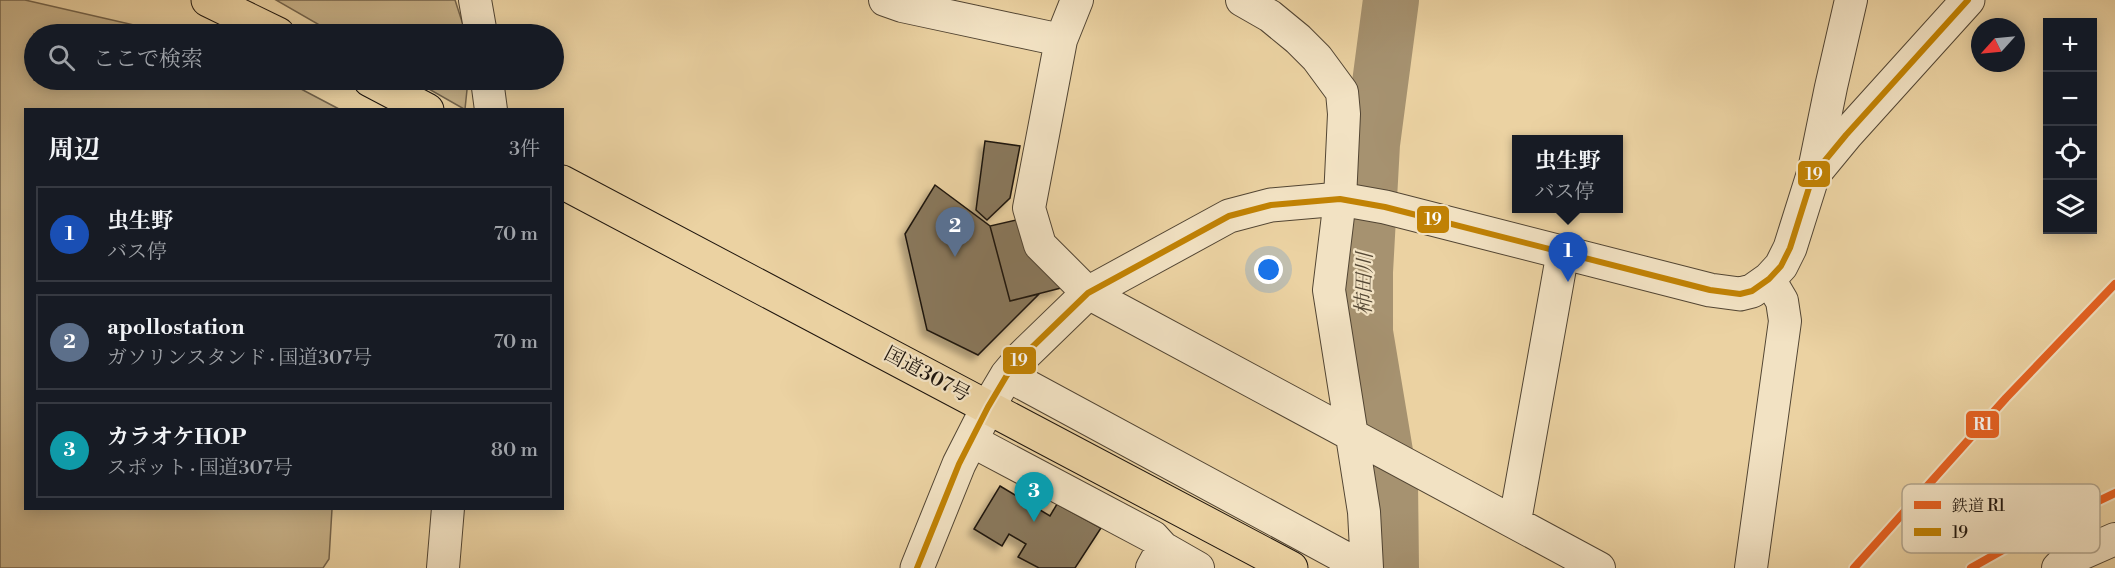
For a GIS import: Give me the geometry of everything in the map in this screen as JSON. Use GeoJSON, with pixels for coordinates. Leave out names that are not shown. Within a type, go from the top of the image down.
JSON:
{"type":"FeatureCollection","features":[{"type":"Feature","properties":{"kind":"highway"},"geometry":{"type":"LineString","coordinates":[[208,0],[257,24]]}},
{"type":"Feature","properties":{"kind":"highway"},"geometry":{"type":"LineString","coordinates":[[389,90],[423,108]]}},
{"type":"Feature","properties":{"kind":"highway","name":"国道307号"},"geometry":{"type":"LineString","coordinates":[[564,183],[1291,568]]}},
{"type":"Feature","properties":{"kind":"street"},"geometry":{"type":"LineString","coordinates":[[475,0],[479,24]]}},
{"type":"Feature","properties":{"kind":"street"},"geometry":{"type":"LineString","coordinates":[[1077,0],[1061,40],[1029,208],[1040,245],[1088,293],[1599,568]]}},
{"type":"Feature","properties":{"kind":"street"},"geometry":{"type":"LineString","coordinates":[[1007,375],[1365,568],[1364,512],[1358,439],[1329,290],[1343,200],[1344,114],[1341,92],[1317,58],[1298,39],[1270,16],[1242,0]]}},
{"type":"Feature","properties":{"kind":"street"},"geometry":{"type":"LineString","coordinates":[[917,568],[960,464],[988,407],[1007,375],[1023,356],[1088,293],[1229,216],[1271,205],[1343,200],[1385,207],[1710,290],[1740,294],[1752,291],[1770,279],[1781,266],[1790,248],[1813,175],[1830,87],[1851,0]]}},
{"type":"Feature","properties":{"kind":"street"},"geometry":{"type":"LineString","coordinates":[[1813,175],[1846,135],[1968,0]]}},
{"type":"Feature","properties":{"kind":"street"},"geometry":{"type":"LineString","coordinates":[[898,2],[1061,40]]}},
{"type":"Feature","properties":{"kind":"street"},"geometry":{"type":"LineString","coordinates":[[488,90],[491,108]]}},
{"type":"Feature","properties":{"kind":"street"},"geometry":{"type":"LineString","coordinates":[[1515,521],[1563,251]]}},
{"type":"Feature","properties":{"kind":"street"},"geometry":{"type":"LineString","coordinates":[[1751,568],[1785,321],[1782,301],[1770,279]]}},
{"type":"Feature","properties":{"kind":"street"},"geometry":{"type":"LineString","coordinates":[[972,441],[1153,537],[1157,558],[1198,568]]}},
{"type":"Feature","properties":{"kind":"street"},"geometry":{"type":"LineString","coordinates":[[443,568],[448,510]]}},
{"type":"Feature","properties":{"kind":"street"},"geometry":{"type":"LineString","coordinates":[[2100,546],[2115,539]]}},
{"type":"Feature","properties":{"kind":"street"},"geometry":{"type":"LineString","coordinates":[[2058,568],[2065,561],[2083,553]]}},
{"type":"Feature","properties":{"kind":"shaded area"},"geometry":{"type":"Polygon","coordinates":[[[0,0],[25,0],[129,24],[24,24],[24,90],[303,90],[337,108],[24,108],[24,510],[332,510],[329,559],[323,568],[0,568],[0,0]]]}},
{"type":"Feature","properties":{"kind":"shaded area"},"geometry":{"type":"Polygon","coordinates":[[[276,0],[455,0],[463,24],[318,24],[276,0]]]}},
{"type":"Feature","properties":{"kind":"shaded area"},"geometry":{"type":"Polygon","coordinates":[[[431,90],[467,90],[465,108],[431,90]]]}},
{"type":"Feature","properties":{"kind":"building"},"geometry":{"type":"Polygon","coordinates":[[[985,141],[1020,146],[1010,198],[987,220],[976,210],[985,141]]]}},
{"type":"Feature","properties":{"kind":"building"},"geometry":{"type":"Polygon","coordinates":[[[935,185],[990,226],[1010,301],[1039,294],[978,355],[927,330],[905,234],[935,185]]]}},
{"type":"Feature","properties":{"kind":"building"},"geometry":{"type":"Polygon","coordinates":[[[1016,220],[1061,288],[1010,301],[990,226],[1016,220]]]}},
{"type":"Feature","properties":{"kind":"building"},"geometry":{"type":"Polygon","coordinates":[[[1000,486],[1050,516],[1057,504],[1101,528],[1075,568],[1039,568],[1018,557],[1026,544],[1009,534],[1002,546],[974,529],[1000,486]]]}},
{"type":"Feature","properties":{"kind":"waterway","name":"柿田川"},"geometry":{"type":"LineString","coordinates":[[1391,0],[1372,144],[1365,272],[1365,332],[1390,482],[1391,568]]}},
{"type":"Feature","properties":{"kind":"rail line","name":"R1"},"geometry":{"type":"LineString","coordinates":[[1929,484],[2006,398],[2115,284]]}},
{"type":"Feature","properties":{"kind":"rail line","name":"R1"},"geometry":{"type":"LineString","coordinates":[[2100,500],[2115,493]]}},
{"type":"Feature","properties":{"kind":"rail line","name":"R1"},"geometry":{"type":"LineString","coordinates":[[1854,568],[1902,514]]}},
{"type":"Feature","properties":{"kind":"rail line","name":"R1"},"geometry":{"type":"LineString","coordinates":[[1971,568],[1998,553]]}},
{"type":"Feature","properties":{"kind":"transit line","name":"19"},"geometry":{"type":"LineString","coordinates":[[917,568],[959,464],[988,407],[1007,375],[1023,356],[1088,293],[1229,216],[1271,205],[1340,199],[1385,207],[1710,290],[1740,294],[1752,291],[1769,279],[1781,266],[1790,248],[1813,175],[1846,135],[1968,0]]}},
{"type":"Feature","properties":{"kind":"place","name":"apollostation"},"geometry":{"type":"Point","coordinates":[955,257]}},
{"type":"Feature","properties":{"kind":"place","name":"虫生野"},"geometry":{"type":"Point","coordinates":[1568,282]}},
{"type":"Feature","properties":{"kind":"place","name":"カラオケHOP"},"geometry":{"type":"Point","coordinates":[1034,522]}}]}
